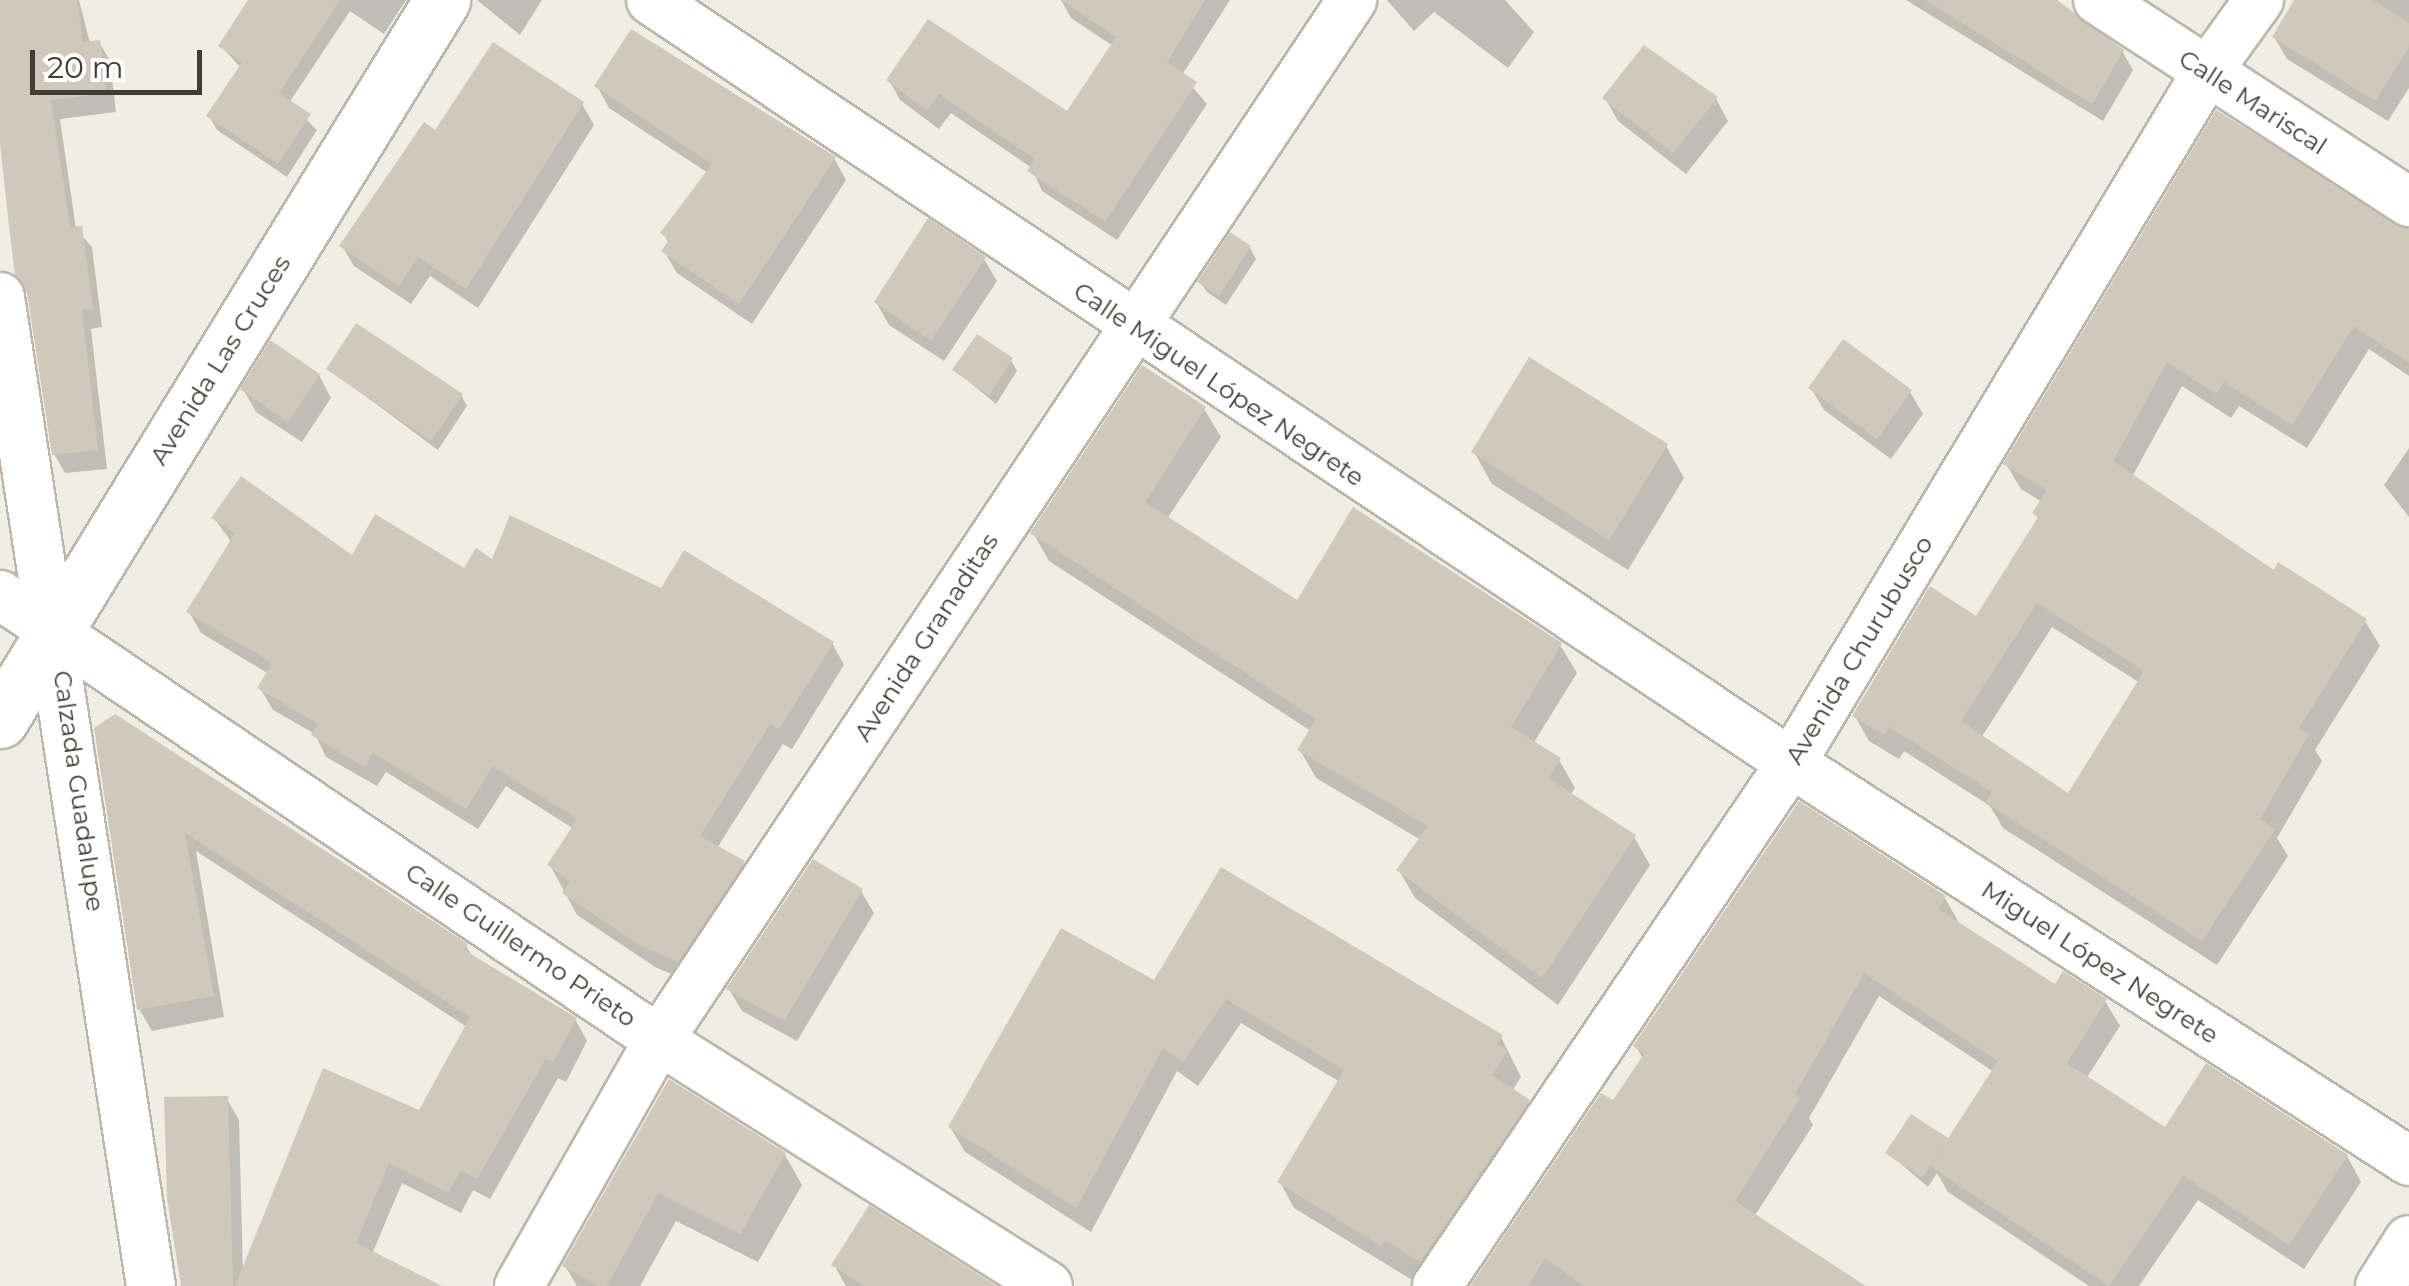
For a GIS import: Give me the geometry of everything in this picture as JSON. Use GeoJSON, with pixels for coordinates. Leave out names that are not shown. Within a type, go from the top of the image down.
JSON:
{"type":"FeatureCollection","features":[{"type":"Feature","properties":{"kind":"street","name":"Avenida Las Cruces"},"geometry":{"type":"LineString","coordinates":[[0,720],[442,0]]}},
{"type":"Feature","properties":{"kind":"street","name":"Calle Miguel López Negrete"},"geometry":{"type":"LineString","coordinates":[[651,0],[1132,326],[1791,763]]}},
{"type":"Feature","properties":{"kind":"street","name":"Avenida Granaditas"},"geometry":{"type":"LineString","coordinates":[[519,1286],[660,1040],[1352,0]]}},
{"type":"Feature","properties":{"kind":"street","name":"Calle Mariscal"},"geometry":{"type":"LineString","coordinates":[[2098,0],[2409,202]]}},
{"type":"Feature","properties":{"kind":"street","name":"Avenida Churubusco"},"geometry":{"type":"LineString","coordinates":[[1437,1286],[1791,763],[2207,72],[2259,0]]}},
{"type":"Feature","properties":{"kind":"street","name":"Calzada Guadalupe"},"geometry":{"type":"LineString","coordinates":[[0,297],[54,628],[151,1286]]}},
{"type":"Feature","properties":{"kind":"street","name":"Calle Guillermo Prieto"},"geometry":{"type":"LineString","coordinates":[[0,595],[660,1040],[1048,1286]]}},
{"type":"Feature","properties":{"kind":"street","name":"Miguel López Negrete"},"geometry":{"type":"LineString","coordinates":[[1791,763],[2409,1161]]}},
{"type":"Feature","properties":{"kind":"street"},"geometry":{"type":"LineString","coordinates":[[2380,1286],[2409,1240]]}},
{"type":"Feature","properties":{"kind":"building"},"geometry":{"type":"Polygon","coordinates":[[[0,0],[77,0],[83,42],[100,40],[107,93],[51,100],[70,227],[82,226],[93,309],[82,310],[98,450],[52,455],[27,293],[15,275],[10,235],[0,144],[0,0]]]}},
{"type":"Feature","properties":{"kind":"building"},"geometry":{"type":"Polygon","coordinates":[[[248,0],[340,0],[279,93],[311,114],[278,164],[206,116],[242,62],[218,46],[248,0]]]}},
{"type":"Feature","properties":{"kind":"building"},"geometry":{"type":"Polygon","coordinates":[[[1061,0],[1205,0],[1167,62],[1197,82],[1105,222],[1027,171],[1035,159],[939,94],[927,110],[886,80],[928,19],[1067,111],[1116,37],[1061,0]]]}},
{"type":"Feature","properties":{"kind":"building"},"geometry":{"type":"Polygon","coordinates":[[[1925,0],[2057,0],[2124,50],[2092,104],[1925,0]]]}},
{"type":"Feature","properties":{"kind":"building"},"geometry":{"type":"Polygon","coordinates":[[[2294,0],[2373,0],[2409,23],[2409,47],[2375,101],[2272,37],[2294,0]]]}},
{"type":"Feature","properties":{"kind":"building"},"geometry":{"type":"Polygon","coordinates":[[[631,29],[836,157],[739,304],[661,251],[669,240],[660,233],[712,164],[594,86],[631,29]]]}},
{"type":"Feature","properties":{"kind":"building"},"geometry":{"type":"Polygon","coordinates":[[[493,42],[584,102],[466,289],[418,257],[399,286],[339,246],[424,122],[435,130],[493,42]]]}},
{"type":"Feature","properties":{"kind":"building"},"geometry":{"type":"Polygon","coordinates":[[[1644,45],[1718,97],[1673,153],[1602,98],[1644,45]]]}},
{"type":"Feature","properties":{"kind":"building"},"geometry":{"type":"Polygon","coordinates":[[[2216,110],[2409,229],[2409,363],[2354,326],[2292,425],[2224,382],[2216,394],[2167,362],[2113,461],[2274,570],[2278,562],[2367,619],[2299,728],[2309,734],[2260,819],[2275,829],[2202,941],[1985,802],[1992,792],[1889,727],[1884,735],[1852,716],[1930,586],[1976,616],[2038,517],[2032,513],[2047,490],[2003,464],[2216,110]],[[2037,603],[1961,721],[2068,793],[2144,671],[2037,603]]]}},
{"type":"Feature","properties":{"kind":"building"},"geometry":{"type":"Polygon","coordinates":[[[928,218],[986,257],[931,341],[874,302],[928,218]]]}},
{"type":"Feature","properties":{"kind":"building"},"geometry":{"type":"Polygon","coordinates":[[[1230,232],[1251,246],[1219,296],[1197,282],[1230,232]]]}},
{"type":"Feature","properties":{"kind":"building"},"geometry":{"type":"Polygon","coordinates":[[[356,323],[463,394],[431,441],[326,369],[356,323]]]}},
{"type":"Feature","properties":{"kind":"building"},"geometry":{"type":"Polygon","coordinates":[[[977,334],[1013,358],[989,395],[952,370],[977,334]]]}},
{"type":"Feature","properties":{"kind":"building"},"geometry":{"type":"Polygon","coordinates":[[[1843,339],[1912,390],[1877,439],[1808,388],[1843,339]]]}},
{"type":"Feature","properties":{"kind":"building"},"geometry":{"type":"Polygon","coordinates":[[[270,340],[320,374],[288,422],[240,389],[270,340]]]}},
{"type":"Feature","properties":{"kind":"building"},"geometry":{"type":"Polygon","coordinates":[[[1529,357],[1668,444],[1609,540],[1471,452],[1529,357]]]}},
{"type":"Feature","properties":{"kind":"building"},"geometry":{"type":"Polygon","coordinates":[[[1142,365],[1206,407],[1145,502],[1297,600],[1353,507],[1562,643],[1511,727],[1561,758],[1548,778],[1636,835],[1542,978],[1396,870],[1428,826],[1297,750],[1316,719],[1030,533],[1142,365]]]}},
{"type":"Feature","properties":{"kind":"building"},"geometry":{"type":"Polygon","coordinates":[[[241,476],[352,555],[375,514],[464,568],[476,548],[492,559],[510,515],[661,588],[684,550],[834,642],[779,729],[770,724],[700,836],[745,861],[678,962],[641,946],[562,893],[570,881],[547,865],[577,819],[493,766],[466,809],[373,753],[364,767],[311,735],[318,724],[257,688],[272,663],[186,612],[235,533],[211,518],[241,476]]]}},
{"type":"Feature","properties":{"kind":"building"},"geometry":{"type":"Polygon","coordinates":[[[115,714],[468,944],[464,950],[577,1018],[553,1062],[546,1058],[477,1179],[461,1170],[448,1193],[389,1163],[356,1243],[442,1286],[235,1286],[323,1068],[419,1110],[470,1017],[185,833],[214,996],[137,1010],[94,728],[115,714]]]}},
{"type":"Feature","properties":{"kind":"building"},"geometry":{"type":"Polygon","coordinates":[[[1799,801],[1946,896],[1938,909],[2055,984],[2063,971],[2107,999],[2067,1063],[2165,1127],[2206,1063],[2348,1155],[2289,1245],[2183,1176],[2109,1286],[1930,1166],[1998,1061],[1864,973],[1795,1094],[1800,1098],[1735,1201],[1866,1286],[1584,1286],[1545,1258],[1528,1286],[1470,1286],[1601,1093],[1613,1100],[1644,1054],[1633,1046],[1799,801]]]}},
{"type":"Feature","properties":{"kind":"building"},"geometry":{"type":"Polygon","coordinates":[[[813,859],[863,889],[784,1021],[726,989],[813,859]]]}},
{"type":"Feature","properties":{"kind":"building"},"geometry":{"type":"Polygon","coordinates":[[[1221,867],[1503,1035],[1497,1044],[1508,1050],[1492,1075],[1530,1100],[1420,1262],[1385,1240],[1381,1246],[1277,1182],[1344,1070],[1226,999],[1183,1062],[1163,1048],[1076,1208],[948,1127],[1061,928],[1154,980],[1221,867]]]}},
{"type":"Feature","properties":{"kind":"building"},"geometry":{"type":"Polygon","coordinates":[[[669,1079],[786,1153],[740,1234],[658,1193],[607,1286],[599,1286],[562,1266],[669,1079]]]}},
{"type":"Feature","properties":{"kind":"building"},"geometry":{"type":"Polygon","coordinates":[[[228,1096],[233,1286],[181,1286],[167,1198],[164,1097],[228,1096]]]}},
{"type":"Feature","properties":{"kind":"building"},"geometry":{"type":"Polygon","coordinates":[[[1911,1114],[1948,1138],[1922,1178],[1885,1153],[1911,1114]]]}},
{"type":"Feature","properties":{"kind":"building"},"geometry":{"type":"Polygon","coordinates":[[[869,1205],[997,1286],[864,1286],[831,1265],[869,1205]]]}}]}
